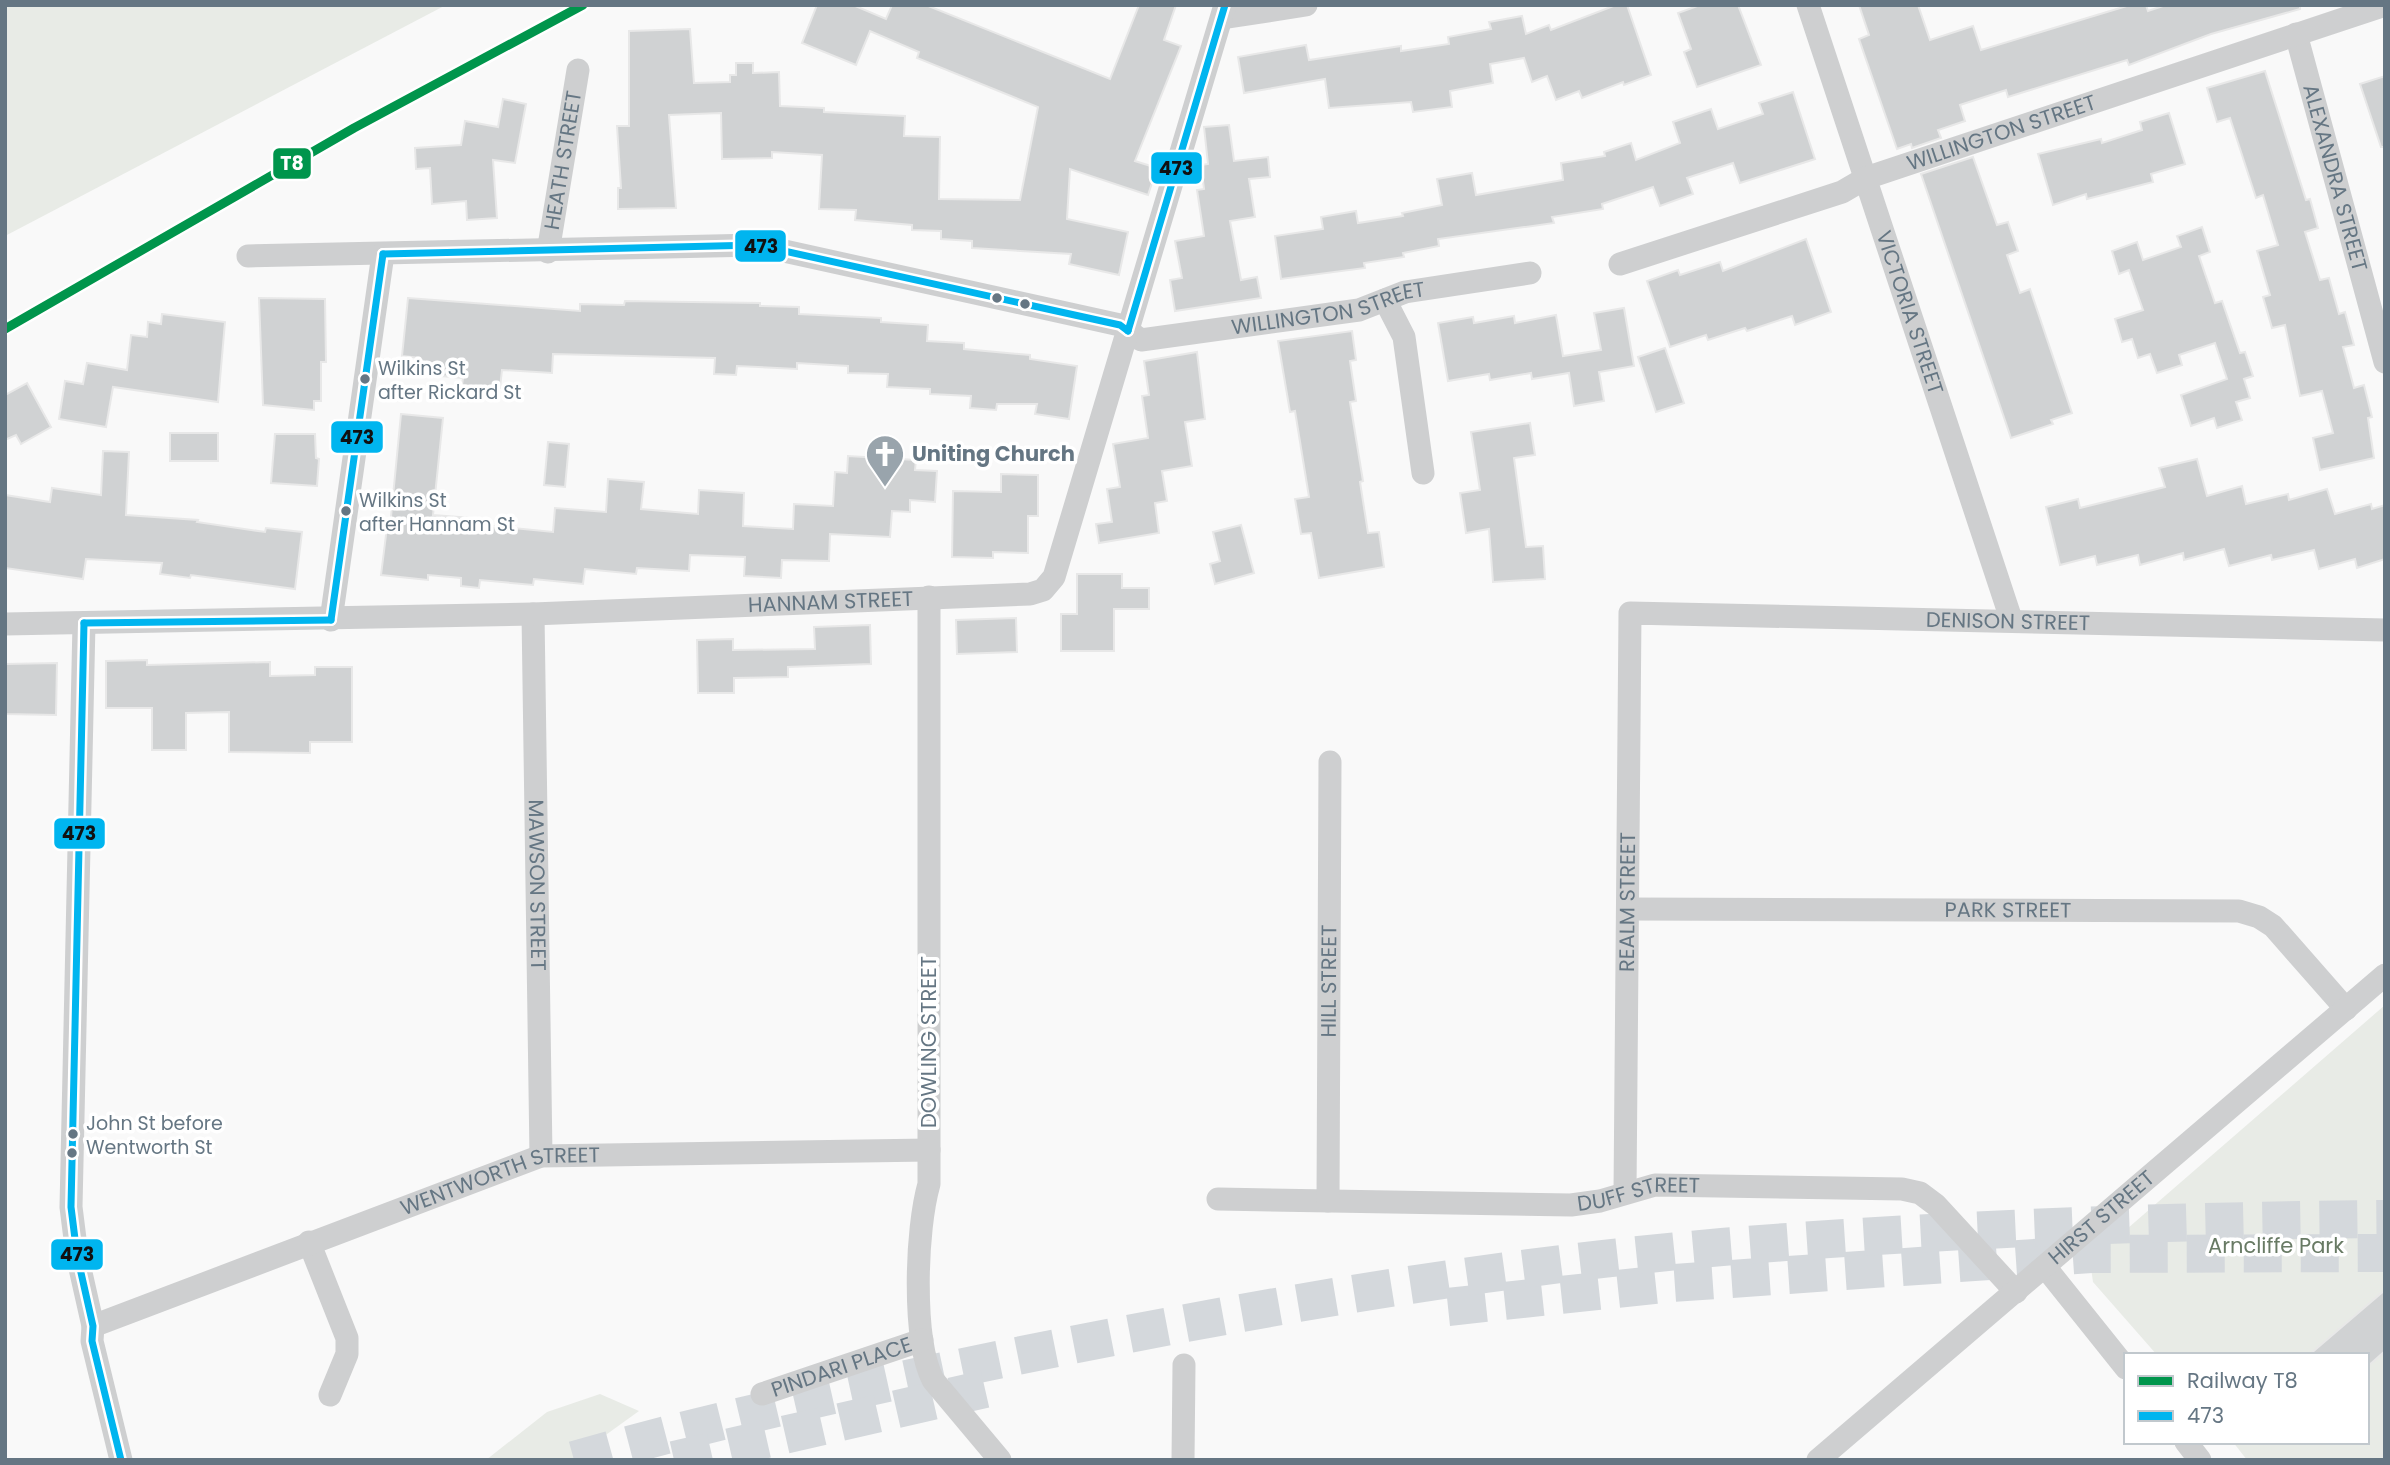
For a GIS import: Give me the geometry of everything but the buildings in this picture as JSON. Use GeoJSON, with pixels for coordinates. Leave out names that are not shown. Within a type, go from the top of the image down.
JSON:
{"type":"FeatureCollection","features":[{"type":"Feature","properties":{"kind":"street"},"geometry":{"type":"LineString","coordinates":[[1224,11],[1306,5]]}},
{"type":"Feature","properties":{"kind":"street","name":"VICTORIA STREET"},"geometry":{"type":"LineString","coordinates":[[1808,5],[2011,619]]}},
{"type":"Feature","properties":{"kind":"street","name":"WILLINGTON STREET"},"geometry":{"type":"LineString","coordinates":[[1620,264],[1842,192],[1866,178],[2385,5]]}},
{"type":"Feature","properties":{"kind":"street","name":"HANNAM STREET"},"geometry":{"type":"LineString","coordinates":[[5,624],[331,620],[1030,594],[1049,584],[1224,11]]}},
{"type":"Feature","properties":{"kind":"street","name":"ALEXANDRA STREET"},"geometry":{"type":"LineString","coordinates":[[2296,34],[2385,362]]}},
{"type":"Feature","properties":{"kind":"street","name":"HEATH STREET"},"geometry":{"type":"LineString","coordinates":[[548,252],[578,70]]}},
{"type":"Feature","properties":{"kind":"street","name":"WILLINGTON STREET"},"geometry":{"type":"LineString","coordinates":[[248,256],[548,252],[757,245],[1120,325],[1141,340],[1359,310],[1405,292],[1530,272]]}},
{"type":"Feature","properties":{"kind":"street"},"geometry":{"type":"LineString","coordinates":[[331,620],[383,254]]}},
{"type":"Feature","properties":{"kind":"street"},"geometry":{"type":"LineString","coordinates":[[1385,300],[1404,337],[1423,473]]}},
{"type":"Feature","properties":{"kind":"street","name":"DOWLING STREET"},"geometry":{"type":"LineString","coordinates":[[929,597],[929,1150],[919,1297],[922,1340],[925,1366],[933,1380],[1000,1460]]}},
{"type":"Feature","properties":{"kind":"street","name":"DENISON STREET"},"geometry":{"type":"LineString","coordinates":[[1630,612],[2385,630]]}},
{"type":"Feature","properties":{"kind":"street","name":"REALM STREET"},"geometry":{"type":"LineString","coordinates":[[1625,1192],[1630,612]]}},
{"type":"Feature","properties":{"kind":"street","name":"MAWSON STREET"},"geometry":{"type":"LineString","coordinates":[[533,614],[541,1156]]}},
{"type":"Feature","properties":{"kind":"street"},"geometry":{"type":"LineString","coordinates":[[84,623],[71,1207],[77,1255],[93,1326],[92,1341],[121,1460]]}},
{"type":"Feature","properties":{"kind":"street","name":"HILL STREET"},"geometry":{"type":"LineString","coordinates":[[1328,1201],[1330,762]]}},
{"type":"Feature","properties":{"kind":"street","name":"PARK STREET"},"geometry":{"type":"LineString","coordinates":[[1628,909],[2239,911],[2259,916],[2273,926],[2346,1009]]}},
{"type":"Feature","properties":{"kind":"street","name":"HIRST STREET"},"geometry":{"type":"LineString","coordinates":[[1825,1458],[2385,975]]}},
{"type":"Feature","properties":{"kind":"street","name":"WENTWORTH STREET"},"geometry":{"type":"LineString","coordinates":[[93,1326],[541,1156],[929,1150]]}},
{"type":"Feature","properties":{"kind":"street","name":"DUFF STREET"},"geometry":{"type":"LineString","coordinates":[[1218,1199],[1571,1205],[1600,1201],[1655,1185],[1902,1189],[1920,1193],[1936,1205],[2016,1292]]}},
{"type":"Feature","properties":{"kind":"street"},"geometry":{"type":"LineString","coordinates":[[309,1242],[347,1338],[347,1354],[330,1395]]}},
{"type":"Feature","properties":{"kind":"street"},"geometry":{"type":"LineString","coordinates":[[2046,1268],[2124,1366]]}},
{"type":"Feature","properties":{"kind":"street","name":"PINDARI PLACE"},"geometry":{"type":"LineString","coordinates":[[762,1394],[922,1340]]}},
{"type":"Feature","properties":{"kind":"street"},"geometry":{"type":"LineString","coordinates":[[1183,1460],[1184,1365]]}},
{"type":"Feature","properties":{"kind":"street"},"geometry":{"type":"LineString","coordinates":[[2188,1444],[2200,1460]]}},
{"type":"Feature","properties":{"kind":"green space"},"geometry":{"type":"Polygon","coordinates":[[[5,5],[446,5],[5,236],[5,5]]]}},
{"type":"Feature","properties":{"kind":"green space","name":"Arncliffe Park"},"geometry":{"type":"Polygon","coordinates":[[[2385,1005],[2385,1460],[2247,1460],[2235,1444],[2369,1444],[2369,1353],[2155,1353],[2093,1282],[2090,1261],[2385,1005]]]}},
{"type":"Feature","properties":{"kind":"green space"},"geometry":{"type":"Polygon","coordinates":[[[600,1394],[639,1411],[571,1460],[486,1460],[547,1412],[600,1394]]]}},
{"type":"Feature","properties":{"kind":"tunnel"},"geometry":{"type":"LineString","coordinates":[[574,1460],[758,1412],[1005,1358],[1230,1315],[1557,1264],[1722,1247],[1888,1235],[2136,1224],[2385,1219]]}},
{"type":"Feature","properties":{"kind":"tunnel"},"geometry":{"type":"LineString","coordinates":[[1448,1307],[1673,1283],[2091,1254],[2385,1253]]}},
{"type":"Feature","properties":{"kind":"tunnel"},"geometry":{"type":"LineString","coordinates":[[674,1460],[985,1389]]}},
{"type":"Feature","properties":{"kind":"rail line","name":"T8"},"geometry":{"type":"LineString","coordinates":[[5,329],[354,128],[583,5]]}},
{"type":"Feature","properties":{"kind":"transit line","name":"473"},"geometry":{"type":"LineString","coordinates":[[1128,331],[1225,5]]}},
{"type":"Feature","properties":{"kind":"transit line","name":"473"},"geometry":{"type":"LineString","coordinates":[[383,254],[757,245],[1120,325],[1128,331]]}},
{"type":"Feature","properties":{"kind":"transit line","name":"473"},"geometry":{"type":"LineString","coordinates":[[331,620],[383,254]]}},
{"type":"Feature","properties":{"kind":"transit line","name":"473"},"geometry":{"type":"LineString","coordinates":[[84,623],[331,620]]}},
{"type":"Feature","properties":{"kind":"transit line","name":"473"},"geometry":{"type":"LineString","coordinates":[[84,623],[71,1207],[77,1255],[93,1326],[92,1341],[121,1460]]}},
{"type":"Feature","properties":{"kind":"place","name":"Wilkins St after Rickard St"},"geometry":{"type":"Point","coordinates":[365,379]}},
{"type":"Feature","properties":{"kind":"place","name":"Uniting Church"},"geometry":{"type":"Point","coordinates":[885,488]}},
{"type":"Feature","properties":{"kind":"place","name":"Wilkins St after Hannam St"},"geometry":{"type":"Point","coordinates":[346,511]}},
{"type":"Feature","properties":{"kind":"place","name":"John St before Wentworth St"},"geometry":{"type":"Point","coordinates":[73,1134]}}]}
